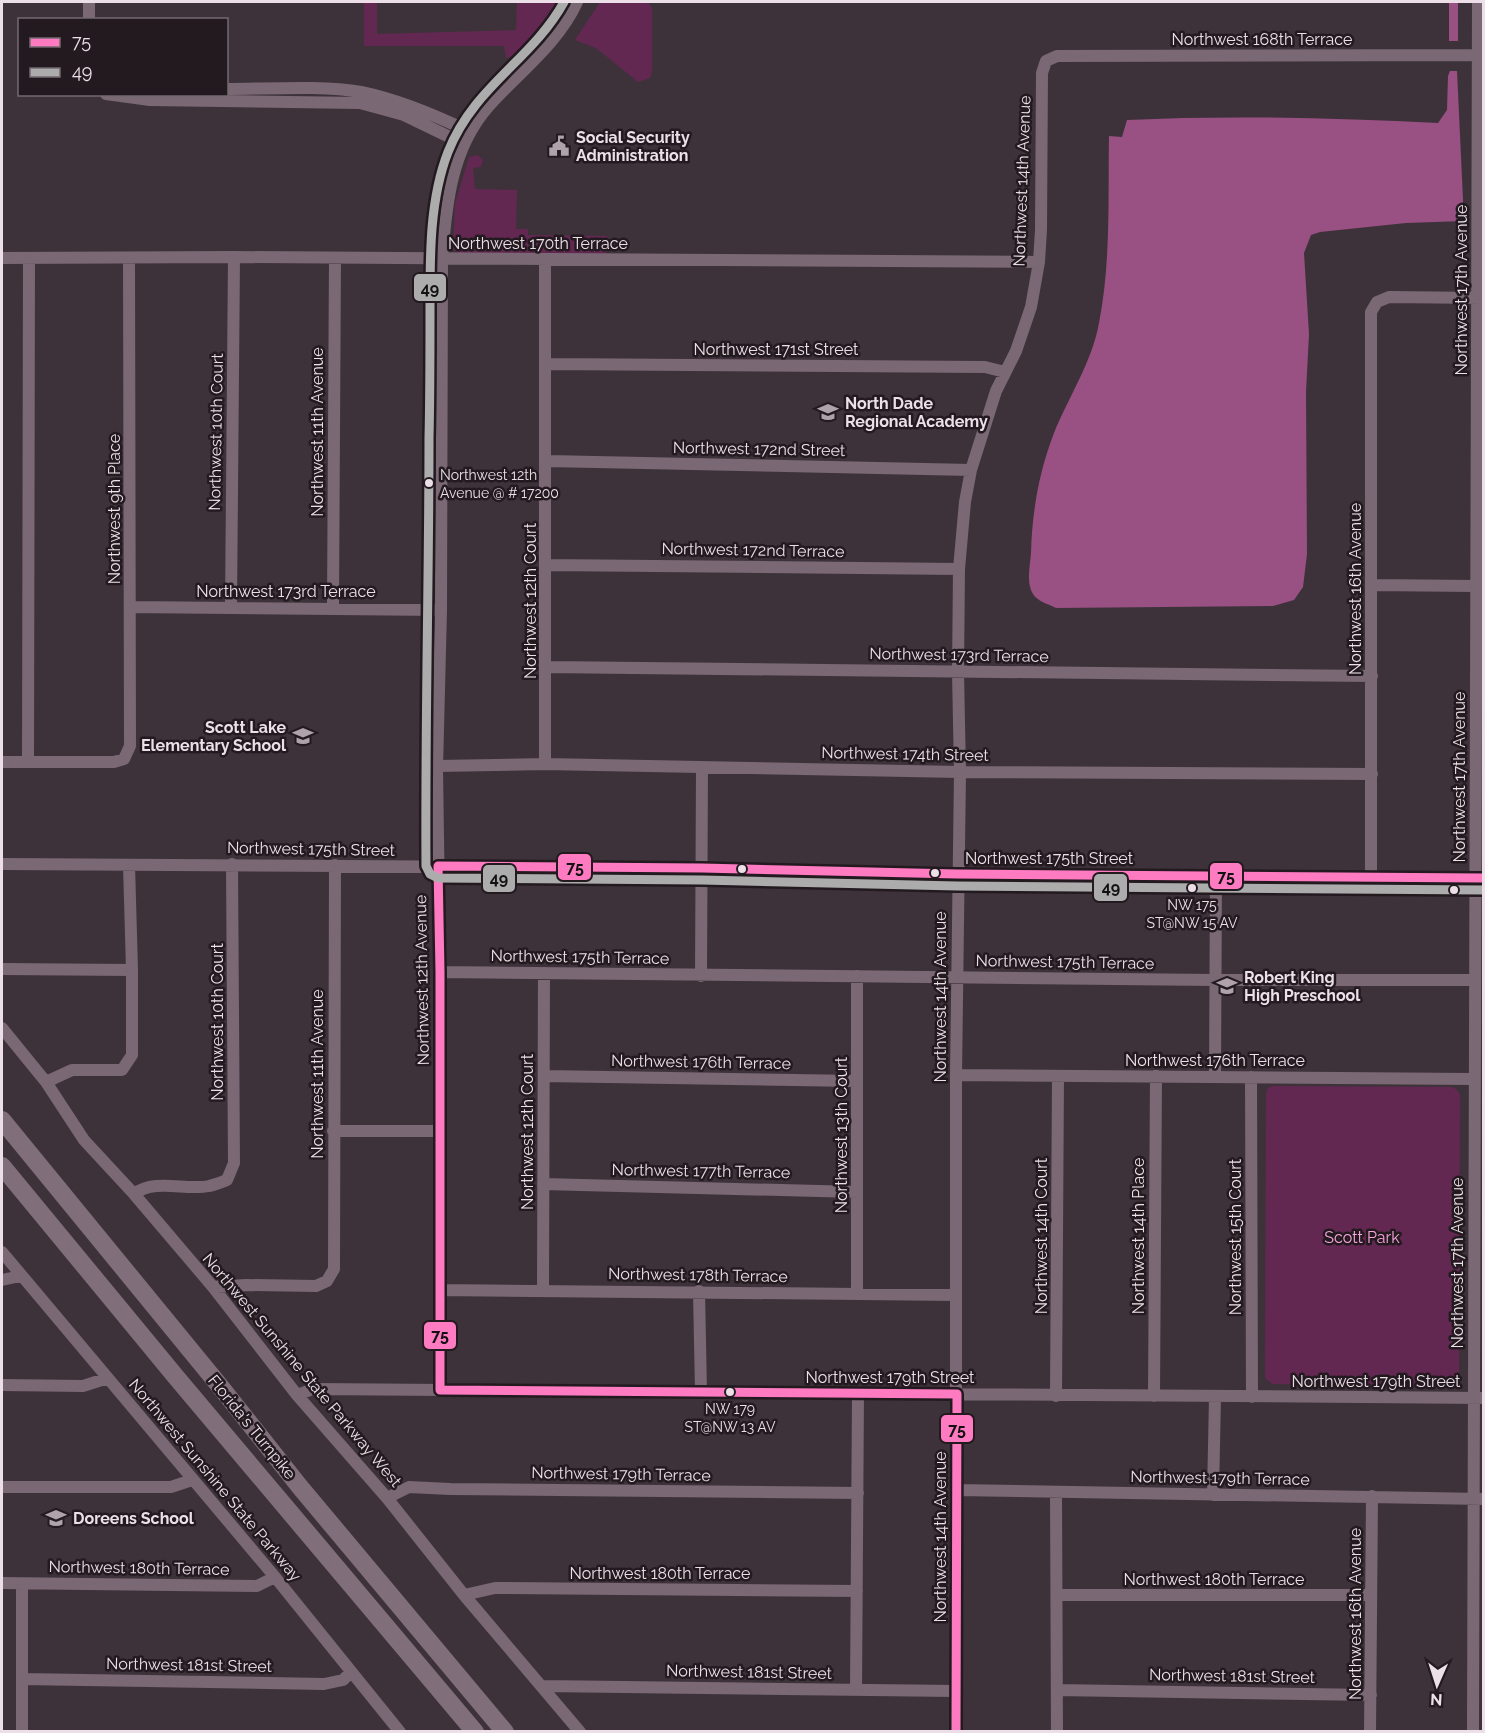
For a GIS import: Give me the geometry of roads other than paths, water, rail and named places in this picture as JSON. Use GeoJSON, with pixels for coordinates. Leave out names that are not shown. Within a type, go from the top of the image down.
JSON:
{"type":"FeatureCollection","features":[{"type":"Feature","properties":{"kind":"highway","name":"Florida's Turnpike"},"geometry":{"type":"LineString","coordinates":[[2,1120],[300,1487],[505,1731]]}},
{"type":"Feature","properties":{"kind":"highway","name":"Florida's Turnpike"},"geometry":{"type":"LineString","coordinates":[[2,1166],[176,1377],[475,1731]]}},
{"type":"Feature","properties":{"kind":"street"},"geometry":{"type":"LineString","coordinates":[[89,2],[89,18]]}},
{"type":"Feature","properties":{"kind":"street","name":"Northwest 12th Avenue"},"geometry":{"type":"LineString","coordinates":[[440,1390],[440,972],[437,766],[441,610],[442,259],[446,205],[451,183],[467,138],[487,108],[552,40],[570,16],[577,2]]}},
{"type":"Feature","properties":{"kind":"street","name":"Northwest 17th Avenue"},"geometry":{"type":"LineString","coordinates":[[1473,1731],[1478,1605],[1479,1398],[1473,1078],[1479,878],[1475,586],[1480,404],[1478,2]]}},
{"type":"Feature","properties":{"kind":"street","name":"Northwest 168th Terrace"},"geometry":{"type":"LineString","coordinates":[[1046,61],[1058,56],[1479,55]]}},
{"type":"Feature","properties":{"kind":"street","name":"Northwest 14th Avenue"},"geometry":{"type":"LineString","coordinates":[[956,1731],[956,977],[960,772],[959,569],[965,502],[971,470],[985,422],[1016,351],[1031,307],[1039,262],[1042,74],[1046,61]]}},
{"type":"Feature","properties":{"kind":"street"},"geometry":{"type":"LineString","coordinates":[[228,89],[282,95]]}},
{"type":"Feature","properties":{"kind":"street"},"geometry":{"type":"LineString","coordinates":[[122,96],[150,98],[282,95],[359,97],[421,109],[467,138]]}},
{"type":"Feature","properties":{"kind":"street","name":"Northwest 170th Terrace"},"geometry":{"type":"LineString","coordinates":[[2,258],[234,257],[1039,262]]}},
{"type":"Feature","properties":{"kind":"street","name":"Northwest 10th Court"},"geometry":{"type":"LineString","coordinates":[[231,607],[234,257]]}},
{"type":"Feature","properties":{"kind":"street"},"geometry":{"type":"LineString","coordinates":[[2,762],[28,762],[28,258]]}},
{"type":"Feature","properties":{"kind":"street","name":"Northwest 9th Place"},"geometry":{"type":"LineString","coordinates":[[28,762],[114,762],[124,759],[130,746],[129,258]]}},
{"type":"Feature","properties":{"kind":"street","name":"Northwest 11th Avenue"},"geometry":{"type":"LineString","coordinates":[[333,607],[335,258]]}},
{"type":"Feature","properties":{"kind":"street","name":"Northwest 12th Court"},"geometry":{"type":"LineString","coordinates":[[545,259],[547,461],[545,764]]}},
{"type":"Feature","properties":{"kind":"street","name":"Northwest 16th Avenue"},"geometry":{"type":"LineString","coordinates":[[1371,876],[1371,312],[1377,302],[1389,297],[1480,298]]}},
{"type":"Feature","properties":{"kind":"street","name":"Northwest 171st Street"},"geometry":{"type":"LineString","coordinates":[[546,364],[986,367],[1005,372]]}},
{"type":"Feature","properties":{"kind":"street","name":"Northwest 172nd Street"},"geometry":{"type":"LineString","coordinates":[[547,461],[971,470]]}},
{"type":"Feature","properties":{"kind":"street","name":"Northwest 172nd Terrace"},"geometry":{"type":"LineString","coordinates":[[546,565],[959,569]]}},
{"type":"Feature","properties":{"kind":"street"},"geometry":{"type":"LineString","coordinates":[[1371,585],[1475,586]]}},
{"type":"Feature","properties":{"kind":"street","name":"Northwest 173rd Terrace"},"geometry":{"type":"LineString","coordinates":[[131,607],[333,607],[441,610]]}},
{"type":"Feature","properties":{"kind":"street","name":"Northwest 173rd Terrace"},"geometry":{"type":"LineString","coordinates":[[546,667],[1372,676]]}},
{"type":"Feature","properties":{"kind":"street","name":"Northwest 174th Street"},"geometry":{"type":"LineString","coordinates":[[437,766],[545,764],[960,772],[1372,774]]}},
{"type":"Feature","properties":{"kind":"street"},"geometry":{"type":"LineString","coordinates":[[700,976],[702,768]]}},
{"type":"Feature","properties":{"kind":"street","name":"Northwest 175th Street"},"geometry":{"type":"LineString","coordinates":[[2,864],[702,868],[957,874],[1479,878]]}},
{"type":"Feature","properties":{"kind":"street","name":"Northwest 10th Court"},"geometry":{"type":"LineString","coordinates":[[134,1194],[141,1189],[153,1186],[209,1186],[227,1179],[234,1163],[232,864]]}},
{"type":"Feature","properties":{"kind":"street"},"geometry":{"type":"LineString","coordinates":[[46,1082],[72,1070],[122,1070],[132,1055],[129,865]]}},
{"type":"Feature","properties":{"kind":"street","name":"Northwest 11th Avenue"},"geometry":{"type":"LineString","coordinates":[[213,1287],[316,1286],[327,1281],[334,1269],[335,865]]}},
{"type":"Feature","properties":{"kind":"street"},"geometry":{"type":"LineString","coordinates":[[1215,1076],[1216,876]]}},
{"type":"Feature","properties":{"kind":"street"},"geometry":{"type":"LineString","coordinates":[[2,969],[132,970]]}},
{"type":"Feature","properties":{"kind":"street","name":"Northwest 175th Terrace"},"geometry":{"type":"LineString","coordinates":[[440,972],[1215,980],[1475,980]]}},
{"type":"Feature","properties":{"kind":"street","name":"Northwest 12th Court"},"geometry":{"type":"LineString","coordinates":[[543,1291],[544,973]]}},
{"type":"Feature","properties":{"kind":"street","name":"Northwest 13th Court"},"geometry":{"type":"LineString","coordinates":[[857,976],[857,1294]]}},
{"type":"Feature","properties":{"kind":"street","name":"Northwest Sunshine State Parkway West"},"geometry":{"type":"LineString","coordinates":[[2,1028],[46,1082],[84,1140],[134,1194],[213,1287],[297,1395],[387,1498],[464,1594],[580,1731]]}},
{"type":"Feature","properties":{"kind":"street","name":"Northwest 176th Terrace"},"geometry":{"type":"LineString","coordinates":[[956,1075],[1473,1078]]}},
{"type":"Feature","properties":{"kind":"street","name":"Northwest 176th Terrace"},"geometry":{"type":"LineString","coordinates":[[544,1076],[857,1081]]}},
{"type":"Feature","properties":{"kind":"street","name":"Northwest 14th Court"},"geometry":{"type":"LineString","coordinates":[[1056,1396],[1058,1076]]}},
{"type":"Feature","properties":{"kind":"street","name":"Northwest 14th Place"},"geometry":{"type":"LineString","coordinates":[[1154,1396],[1156,1076]]}},
{"type":"Feature","properties":{"kind":"street","name":"Northwest 15th Court"},"geometry":{"type":"LineString","coordinates":[[1251,1077],[1252,1397]]}},
{"type":"Feature","properties":{"kind":"street"},"geometry":{"type":"LineString","coordinates":[[333,1131],[440,1131]]}},
{"type":"Feature","properties":{"kind":"street","name":"Northwest 177th Terrace"},"geometry":{"type":"LineString","coordinates":[[543,1184],[857,1192]]}},
{"type":"Feature","properties":{"kind":"street","name":"Northwest Sunshine State Parkway"},"geometry":{"type":"LineString","coordinates":[[2,1252],[275,1577],[400,1731]]}},
{"type":"Feature","properties":{"kind":"street"},"geometry":{"type":"LineString","coordinates":[[2,1280],[20,1276]]}},
{"type":"Feature","properties":{"kind":"street","name":"Northwest 178th Terrace"},"geometry":{"type":"LineString","coordinates":[[440,1290],[956,1295]]}},
{"type":"Feature","properties":{"kind":"street"},"geometry":{"type":"LineString","coordinates":[[699,1291],[701,1392]]}},
{"type":"Feature","properties":{"kind":"street"},"geometry":{"type":"LineString","coordinates":[[2,1385],[83,1386],[108,1378]]}},
{"type":"Feature","properties":{"kind":"street","name":"Northwest 179th Street"},"geometry":{"type":"LineString","coordinates":[[297,1395],[313,1389],[1479,1398]]}},
{"type":"Feature","properties":{"kind":"street"},"geometry":{"type":"LineString","coordinates":[[856,1689],[858,1394]]}},
{"type":"Feature","properties":{"kind":"street"},"geometry":{"type":"LineString","coordinates":[[1214,1495],[1215,1397]]}},
{"type":"Feature","properties":{"kind":"street"},"geometry":{"type":"LineString","coordinates":[[2,1487],[171,1487],[192,1480]]}},
{"type":"Feature","properties":{"kind":"street","name":"Northwest 179th Terrace"},"geometry":{"type":"LineString","coordinates":[[387,1498],[409,1487],[858,1493]]}},
{"type":"Feature","properties":{"kind":"street","name":"Northwest 179th Terrace"},"geometry":{"type":"LineString","coordinates":[[957,1491],[1478,1498]]}},
{"type":"Feature","properties":{"kind":"street"},"geometry":{"type":"LineString","coordinates":[[1056,1493],[1057,1731]]}},
{"type":"Feature","properties":{"kind":"street","name":"Northwest 16th Avenue"},"geometry":{"type":"LineString","coordinates":[[1371,1731],[1372,1496]]}},
{"type":"Feature","properties":{"kind":"street","name":"Northwest 180th Terrace"},"geometry":{"type":"LineString","coordinates":[[2,1583],[257,1586],[275,1577]]}},
{"type":"Feature","properties":{"kind":"street"},"geometry":{"type":"LineString","coordinates":[[22,1584],[22,1731]]}},
{"type":"Feature","properties":{"kind":"street","name":"Northwest 180th Terrace"},"geometry":{"type":"LineString","coordinates":[[464,1594],[495,1588],[857,1591]]}},
{"type":"Feature","properties":{"kind":"street","name":"Northwest 180th Terrace"},"geometry":{"type":"LineString","coordinates":[[1057,1595],[1371,1595]]}},
{"type":"Feature","properties":{"kind":"street","name":"Northwest 181st Street"},"geometry":{"type":"LineString","coordinates":[[22,1679],[324,1683],[343,1680],[351,1672]]}},
{"type":"Feature","properties":{"kind":"street","name":"Northwest 181st Street"},"geometry":{"type":"LineString","coordinates":[[542,1686],[956,1691]]}},
{"type":"Feature","properties":{"kind":"street","name":"Northwest 181st Street"},"geometry":{"type":"LineString","coordinates":[[1057,1690],[1371,1695]]}},
{"type":"Feature","properties":{"kind":"place","name":"Social Security Administration"},"geometry":{"type":"Point","coordinates":[559,146]}},
{"type":"Feature","properties":{"kind":"place","name":"North Dade Regional Academy"},"geometry":{"type":"Point","coordinates":[828,412]}},
{"type":"Feature","properties":{"kind":"place","name":"Northwest 12th Avenue @ # 17200"},"geometry":{"type":"Point","coordinates":[429,483]}},
{"type":"Feature","properties":{"kind":"place","name":"Scott Lake Elementary School"},"geometry":{"type":"Point","coordinates":[303,736]}},
{"type":"Feature","properties":{"kind":"place","name":"NW 175 ST@NW 15 AV"},"geometry":{"type":"Point","coordinates":[1192,888]}},
{"type":"Feature","properties":{"kind":"place","name":"Robert King High Preschool"},"geometry":{"type":"Point","coordinates":[1227,986]}},
{"type":"Feature","properties":{"kind":"place","name":"NW 179 ST@NW 13 AV"},"geometry":{"type":"Point","coordinates":[730,1392]}},
{"type":"Feature","properties":{"kind":"place","name":"Doreens School"},"geometry":{"type":"Point","coordinates":[56,1518]}},
{"type":"Feature","properties":{"kind":"park label","name":"Scott Park"},"geometry":{"type":"Point","coordinates":[1362,1237]}}]}
